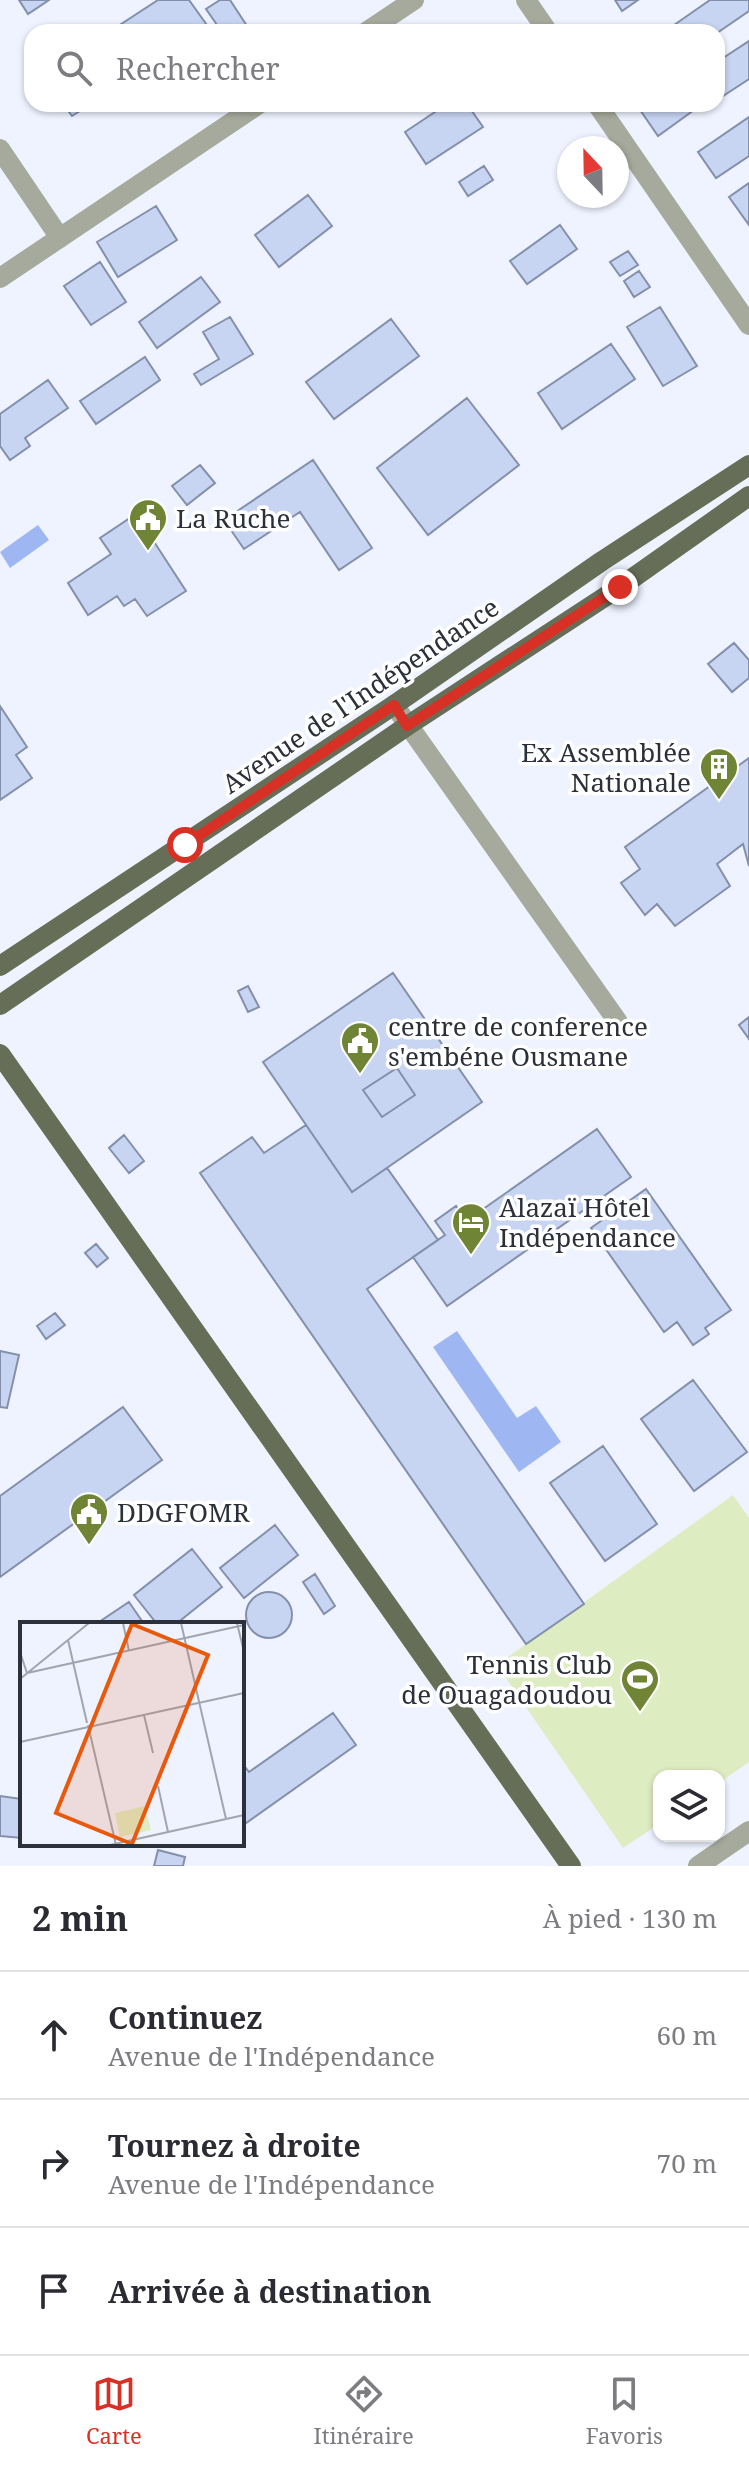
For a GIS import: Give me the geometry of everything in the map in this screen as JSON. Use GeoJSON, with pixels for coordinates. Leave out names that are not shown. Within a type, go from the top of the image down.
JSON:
{"type":"FeatureCollection","features":[{"type":"Feature","properties":{"kind":"main road","name":"Avenue de l'Indépendance"},"geometry":{"type":"LineString","coordinates":[[0,966],[749,465]]}},
{"type":"Feature","properties":{"kind":"main road","name":"Avenue de l'Indépendance"},"geometry":{"type":"LineString","coordinates":[[0,1005],[407,726],[620,587],[749,496]]}},
{"type":"Feature","properties":{"kind":"main road"},"geometry":{"type":"LineString","coordinates":[[602,561],[620,587]]}},
{"type":"Feature","properties":{"kind":"main road"},"geometry":{"type":"LineString","coordinates":[[0,1054],[571,1866]]}},
{"type":"Feature","properties":{"kind":"street"},"geometry":{"type":"LineString","coordinates":[[378,24],[414,0]]}},
{"type":"Feature","properties":{"kind":"street"},"geometry":{"type":"LineString","coordinates":[[526,0],[542,24]]}},
{"type":"Feature","properties":{"kind":"street"},"geometry":{"type":"LineString","coordinates":[[0,278],[247,112]]}},
{"type":"Feature","properties":{"kind":"street"},"geometry":{"type":"LineString","coordinates":[[603,112],[749,325]]}},
{"type":"Feature","properties":{"kind":"street"},"geometry":{"type":"LineString","coordinates":[[0,149],[60,238]]}},
{"type":"Feature","properties":{"kind":"street"},"geometry":{"type":"LineString","coordinates":[[394,705],[618,1022]]}},
{"type":"Feature","properties":{"kind":"street"},"geometry":{"type":"LineString","coordinates":[[698,1866],[749,1831]]}},
{"type":"Feature","properties":{"kind":"green space","name":"Tennis Club de Ouagadoudou"},"geometry":{"type":"Polygon","coordinates":[[[733,1495],[749,1518],[749,1762],[725,1779],[725,1770],[653,1770],[653,1828],[623,1848],[497,1665],[733,1495]]]}},
{"type":"Feature","properties":{"kind":"water"},"geometry":{"type":"Polygon","coordinates":[[[38,525],[49,540],[10,568],[0,552],[38,525]]]}},
{"type":"Feature","properties":{"kind":"water"},"geometry":{"type":"Polygon","coordinates":[[[457,1331],[517,1418],[536,1406],[561,1442],[519,1472],[433,1347],[457,1331]]]}},
{"type":"Feature","properties":{"kind":"building"},"geometry":{"type":"Polygon","coordinates":[[[19,0],[49,0],[28,14],[19,0]]]}},
{"type":"Feature","properties":{"kind":"building"},"geometry":{"type":"Polygon","coordinates":[[[158,0],[189,0],[206,24],[121,24],[158,0]]]}},
{"type":"Feature","properties":{"kind":"building"},"geometry":{"type":"Polygon","coordinates":[[[220,0],[230,0],[246,24],[216,24],[206,9],[220,0]]]}},
{"type":"Feature","properties":{"kind":"building"},"geometry":{"type":"Polygon","coordinates":[[[615,0],[638,0],[622,11],[615,0]]]}},
{"type":"Feature","properties":{"kind":"building"},"geometry":{"type":"Polygon","coordinates":[[[710,0],[749,0],[749,11],[725,28],[725,24],[676,24],[710,0]]]}},
{"type":"Feature","properties":{"kind":"building"},"geometry":{"type":"Polygon","coordinates":[[[749,41],[749,79],[725,95],[725,57],[749,41]]]}},
{"type":"Feature","properties":{"kind":"building"},"geometry":{"type":"Polygon","coordinates":[[[435,112],[473,112],[483,127],[426,164],[405,132],[435,112]]]}},
{"type":"Feature","properties":{"kind":"building"},"geometry":{"type":"Polygon","coordinates":[[[642,112],[691,112],[658,136],[642,112]]]}},
{"type":"Feature","properties":{"kind":"building"},"geometry":{"type":"Polygon","coordinates":[[[749,117],[749,156],[716,178],[698,152],[749,117]]]}},
{"type":"Feature","properties":{"kind":"building"},"geometry":{"type":"Polygon","coordinates":[[[484,166],[493,180],[468,196],[459,182],[484,166]]]}},
{"type":"Feature","properties":{"kind":"building"},"geometry":{"type":"Polygon","coordinates":[[[749,183],[749,225],[729,197],[749,183]]]}},
{"type":"Feature","properties":{"kind":"building"},"geometry":{"type":"Polygon","coordinates":[[[308,195],[332,226],[279,267],[255,235],[308,195]]]}},
{"type":"Feature","properties":{"kind":"building"},"geometry":{"type":"Polygon","coordinates":[[[156,206],[177,240],[118,277],[97,242],[156,206]]]}},
{"type":"Feature","properties":{"kind":"building"},"geometry":{"type":"Polygon","coordinates":[[[560,225],[577,249],[527,284],[510,261],[560,225]]]}},
{"type":"Feature","properties":{"kind":"building"},"geometry":{"type":"Polygon","coordinates":[[[628,251],[638,265],[620,276],[610,262],[628,251]]]}},
{"type":"Feature","properties":{"kind":"building"},"geometry":{"type":"Polygon","coordinates":[[[100,262],[126,302],[91,325],[64,286],[100,262]]]}},
{"type":"Feature","properties":{"kind":"building"},"geometry":{"type":"Polygon","coordinates":[[[639,271],[650,287],[634,297],[624,281],[639,271]]]}},
{"type":"Feature","properties":{"kind":"building"},"geometry":{"type":"Polygon","coordinates":[[[201,277],[220,302],[157,348],[139,322],[201,277]]]}},
{"type":"Feature","properties":{"kind":"building"},"geometry":{"type":"Polygon","coordinates":[[[660,307],[697,366],[663,386],[627,327],[660,307]]]}},
{"type":"Feature","properties":{"kind":"building"},"geometry":{"type":"Polygon","coordinates":[[[230,317],[253,354],[201,385],[194,374],[219,359],[203,332],[230,317]]]}},
{"type":"Feature","properties":{"kind":"building"},"geometry":{"type":"Polygon","coordinates":[[[391,319],[419,356],[334,419],[306,382],[391,319]]]}},
{"type":"Feature","properties":{"kind":"building"},"geometry":{"type":"Polygon","coordinates":[[[611,344],[635,379],[562,429],[538,393],[611,344]]]}},
{"type":"Feature","properties":{"kind":"building"},"geometry":{"type":"Polygon","coordinates":[[[145,357],[160,380],[96,424],[80,401],[145,357]]]}},
{"type":"Feature","properties":{"kind":"building"},"geometry":{"type":"Polygon","coordinates":[[[48,380],[68,408],[25,438],[30,446],[10,460],[0,446],[0,414],[48,380]]]}},
{"type":"Feature","properties":{"kind":"building"},"geometry":{"type":"Polygon","coordinates":[[[467,398],[519,465],[428,535],[377,468],[467,398]]]}},
{"type":"Feature","properties":{"kind":"building"},"geometry":{"type":"Polygon","coordinates":[[[313,460],[372,548],[339,570],[300,512],[244,549],[224,520],[313,460]]]}},
{"type":"Feature","properties":{"kind":"building"},"geometry":{"type":"Polygon","coordinates":[[[200,465],[215,483],[187,505],[172,486],[200,465]]]}},
{"type":"Feature","properties":{"kind":"building"},"geometry":{"type":"Polygon","coordinates":[[[136,514],[186,591],[147,616],[135,599],[124,606],[117,596],[88,615],[68,583],[111,554],[100,538],[136,514]]]}},
{"type":"Feature","properties":{"kind":"building"},"geometry":{"type":"Polygon","coordinates":[[[734,643],[749,660],[749,678],[732,692],[708,664],[734,643]]]}},
{"type":"Feature","properties":{"kind":"building"},"geometry":{"type":"Polygon","coordinates":[[[0,706],[27,747],[16,755],[32,778],[0,800],[0,706]]]}},
{"type":"Feature","properties":{"kind":"building","name":"Ex Assemblée Nationale"},"geometry":{"type":"Polygon","coordinates":[[[749,758],[749,866],[743,844],[717,864],[730,886],[675,926],[657,904],[645,915],[621,883],[640,869],[625,847],[749,758]]]}},
{"type":"Feature","properties":{"kind":"building"},"geometry":{"type":"Polygon","coordinates":[[[393,973],[482,1102],[352,1192],[263,1062],[393,973]]]}},
{"type":"Feature","properties":{"kind":"building"},"geometry":{"type":"Polygon","coordinates":[[[248,986],[259,1007],[248,1012],[238,991],[248,986]]]}},
{"type":"Feature","properties":{"kind":"building"},"geometry":{"type":"Polygon","coordinates":[[[749,1017],[749,1039],[739,1025],[749,1017]]]}},
{"type":"Feature","properties":{"kind":"building"},"geometry":{"type":"Polygon","coordinates":[[[397,1068],[415,1095],[382,1117],[363,1090],[397,1068]]]}},
{"type":"Feature","properties":{"kind":"building"},"geometry":{"type":"Polygon","coordinates":[[[306,1125],[352,1192],[387,1168],[438,1240],[367,1289],[584,1604],[526,1644],[200,1173],[252,1137],[264,1153],[306,1125]]]}},
{"type":"Feature","properties":{"kind":"building"},"geometry":{"type":"Polygon","coordinates":[[[597,1129],[631,1177],[604,1196],[614,1210],[607,1215],[597,1201],[447,1306],[413,1257],[445,1235],[435,1221],[456,1206],[466,1221],[597,1129]]]}},
{"type":"Feature","properties":{"kind":"building"},"geometry":{"type":"Polygon","coordinates":[[[124,1135],[144,1161],[129,1173],[109,1148],[124,1135]]]}},
{"type":"Feature","properties":{"kind":"building"},"geometry":{"type":"Polygon","coordinates":[[[646,1189],[731,1310],[705,1328],[709,1334],[693,1345],[677,1322],[664,1332],[591,1228],[646,1189]]]}},
{"type":"Feature","properties":{"kind":"building"},"geometry":{"type":"Polygon","coordinates":[[[96,1244],[108,1258],[97,1267],[85,1253],[96,1244]]]}},
{"type":"Feature","properties":{"kind":"building"},"geometry":{"type":"Polygon","coordinates":[[[55,1313],[65,1325],[46,1339],[37,1326],[55,1313]]]}},
{"type":"Feature","properties":{"kind":"building"},"geometry":{"type":"Polygon","coordinates":[[[0,1351],[19,1355],[7,1408],[0,1407],[0,1351]]]}},
{"type":"Feature","properties":{"kind":"building"},"geometry":{"type":"Polygon","coordinates":[[[693,1380],[747,1452],[694,1491],[641,1419],[693,1380]]]}},
{"type":"Feature","properties":{"kind":"building"},"geometry":{"type":"Polygon","coordinates":[[[123,1407],[162,1460],[0,1577],[0,1496],[123,1407]]]}},
{"type":"Feature","properties":{"kind":"building"},"geometry":{"type":"Polygon","coordinates":[[[603,1446],[657,1524],[605,1561],[550,1483],[603,1446]]]}},
{"type":"Feature","properties":{"kind":"building"},"geometry":{"type":"Polygon","coordinates":[[[275,1525],[298,1555],[244,1598],[220,1568],[275,1525]]]}},
{"type":"Feature","properties":{"kind":"building"},"geometry":{"type":"Polygon","coordinates":[[[192,1549],[222,1587],[178,1622],[155,1622],[134,1595],[192,1549]]]}},
{"type":"Feature","properties":{"kind":"building"},"geometry":{"type":"Polygon","coordinates":[[[315,1574],[335,1606],[324,1614],[303,1582],[315,1574]]]}},
{"type":"Feature","properties":{"kind":"building"},"geometry":{"type":"Polygon","coordinates":[[[269,1592],[285,1599],[292,1615],[285,1631],[269,1638],[253,1631],[246,1615],[253,1599],[269,1592]]]}},
{"type":"Feature","properties":{"kind":"building"},"geometry":{"type":"Polygon","coordinates":[[[129,1602],[143,1622],[99,1622],[129,1602]]]}},
{"type":"Feature","properties":{"kind":"building"},"geometry":{"type":"Polygon","coordinates":[[[333,1713],[356,1745],[244,1825],[244,1766],[249,1772],[333,1713]]]}},
{"type":"Feature","properties":{"kind":"building"},"geometry":{"type":"Polygon","coordinates":[[[0,1796],[20,1799],[20,1838],[0,1836],[0,1796]]]}},
{"type":"Feature","properties":{"kind":"building"},"geometry":{"type":"Polygon","coordinates":[[[158,1850],[185,1857],[183,1866],[154,1866],[158,1850]]]}},
{"type":"Feature","properties":{"kind":"place","name":"La Ruche"},"geometry":{"type":"Point","coordinates":[148,552]}},
{"type":"Feature","properties":{"kind":"place","name":"Ex Assemblée Nationale"},"geometry":{"type":"Point","coordinates":[719,801]}},
{"type":"Feature","properties":{"kind":"place","name":"centre de conference s'embéne Ousmane"},"geometry":{"type":"Point","coordinates":[360,1075]}},
{"type":"Feature","properties":{"kind":"place","name":"Alazaï Hôtel Indépendance"},"geometry":{"type":"Point","coordinates":[471,1256]}},
{"type":"Feature","properties":{"kind":"place","name":"DDGFOMR"},"geometry":{"type":"Point","coordinates":[89,1546]}},
{"type":"Feature","properties":{"kind":"place","name":"Tennis Club de Ouagadoudou"},"geometry":{"type":"Point","coordinates":[640,1713]}},
{"type":"Feature","properties":{"kind":"route"},"geometry":{"type":"LineString","coordinates":[[185,845],[394,705],[407,726],[620,587]]}}]}
